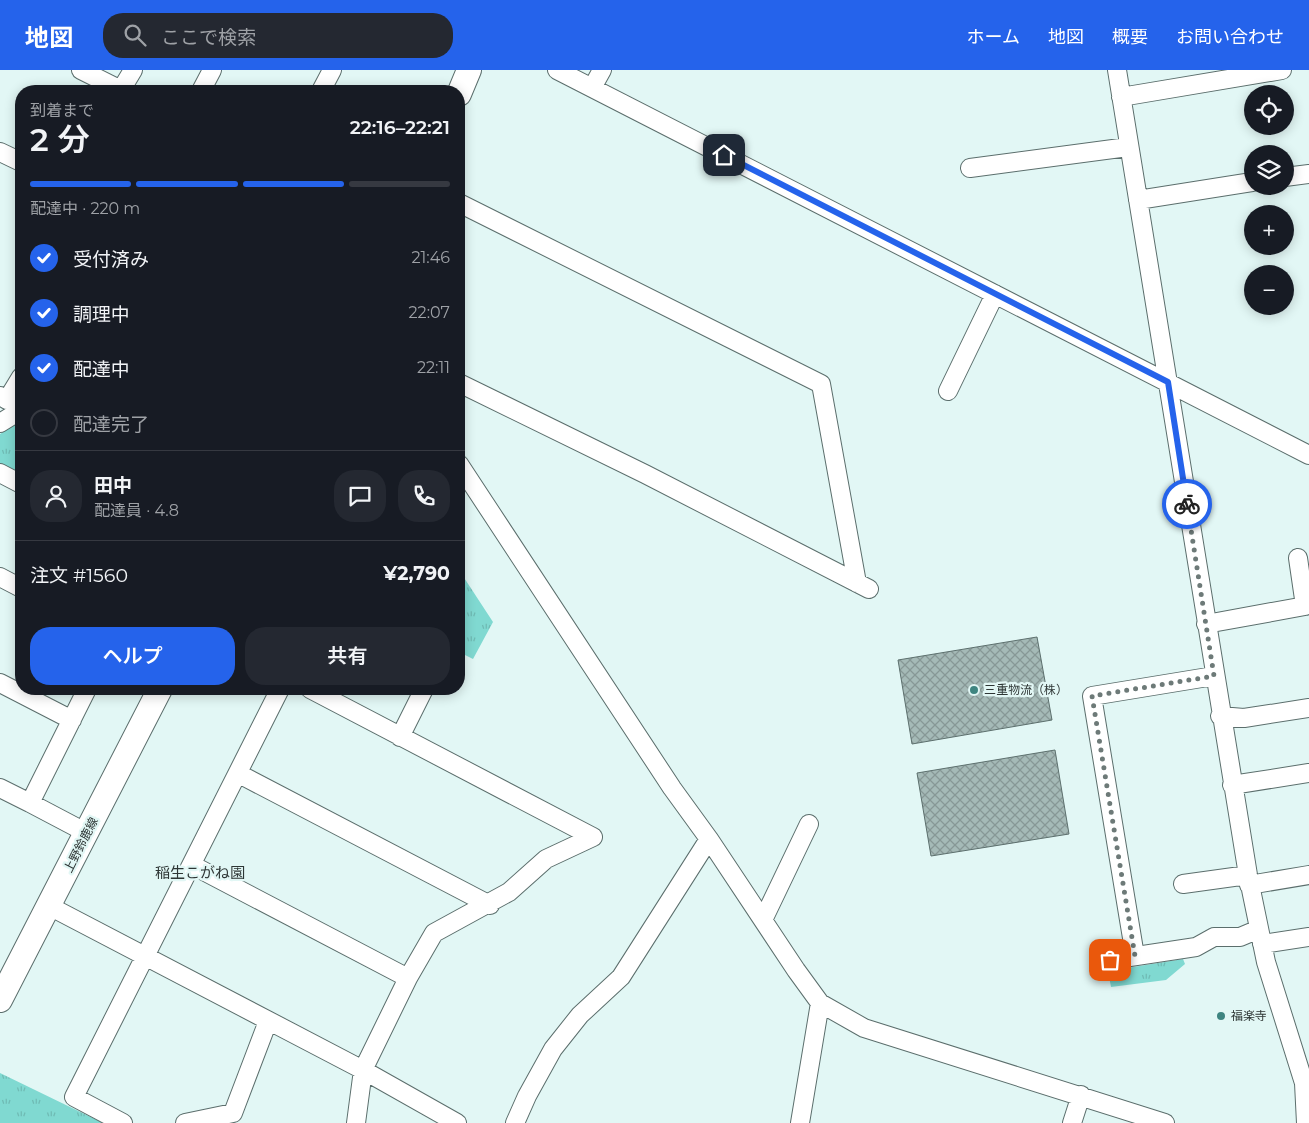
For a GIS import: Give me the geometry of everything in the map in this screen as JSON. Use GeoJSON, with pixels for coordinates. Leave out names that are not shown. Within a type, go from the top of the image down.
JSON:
{"type":"FeatureCollection","features":[{"type":"Feature","properties":{"kind":"main road"},"geometry":{"type":"LineString","coordinates":[[463,85],[469,70]]}},
{"type":"Feature","properties":{"kind":"main road","name":"上野鈴鹿線"},"geometry":{"type":"LineString","coordinates":[[0,1000],[157,695]]}},
{"type":"Feature","properties":{"kind":"street"},"geometry":{"type":"LineString","coordinates":[[81,70],[111,85]]}},
{"type":"Feature","properties":{"kind":"street"},"geometry":{"type":"LineString","coordinates":[[124,85],[133,70]]}},
{"type":"Feature","properties":{"kind":"street"},"geometry":{"type":"LineString","coordinates":[[204,85],[212,70]]}},
{"type":"Feature","properties":{"kind":"street"},"geometry":{"type":"LineString","coordinates":[[324,85],[332,70]]}},
{"type":"Feature","properties":{"kind":"street"},"geometry":{"type":"LineString","coordinates":[[557,70],[1309,455]]}},
{"type":"Feature","properties":{"kind":"street"},"geometry":{"type":"LineString","coordinates":[[592,88],[602,70]]}},
{"type":"Feature","properties":{"kind":"street"},"geometry":{"type":"LineString","coordinates":[[1117,70],[1248,880],[1260,937],[1302,1047],[1306,1123]]}},
{"type":"Feature","properties":{"kind":"street"},"geometry":{"type":"LineString","coordinates":[[1121,97],[1282,70]]}},
{"type":"Feature","properties":{"kind":"street"},"geometry":{"type":"LineString","coordinates":[[970,168],[1128,147]]}},
{"type":"Feature","properties":{"kind":"street"},"geometry":{"type":"LineString","coordinates":[[0,152],[15,159]]}},
{"type":"Feature","properties":{"kind":"street"},"geometry":{"type":"LineString","coordinates":[[1294,176],[1309,174]]}},
{"type":"Feature","properties":{"kind":"street"},"geometry":{"type":"LineString","coordinates":[[1138,200],[1244,183]]}},
{"type":"Feature","properties":{"kind":"street"},"geometry":{"type":"LineString","coordinates":[[465,206],[822,384],[863,586],[645,474],[465,386]]}},
{"type":"Feature","properties":{"kind":"street"},"geometry":{"type":"LineString","coordinates":[[948,391],[995,294]]}},
{"type":"Feature","properties":{"kind":"street"},"geometry":{"type":"LineString","coordinates":[[0,396],[7,400],[15,387]]}},
{"type":"Feature","properties":{"kind":"street"},"geometry":{"type":"LineString","coordinates":[[0,424],[15,414]]}},
{"type":"Feature","properties":{"kind":"street"},"geometry":{"type":"LineString","coordinates":[[0,473],[15,481]]}},
{"type":"Feature","properties":{"kind":"street"},"geometry":{"type":"LineString","coordinates":[[465,473],[672,788],[709,839],[820,1003],[864,1028],[1165,1123]]}},
{"type":"Feature","properties":{"kind":"street"},"geometry":{"type":"LineString","coordinates":[[1206,624],[1305,606],[1298,558]]}},
{"type":"Feature","properties":{"kind":"street"},"geometry":{"type":"LineString","coordinates":[[0,577],[15,585]]}},
{"type":"Feature","properties":{"kind":"street"},"geometry":{"type":"LineString","coordinates":[[1135,956],[1092,696],[1214,676]]}},
{"type":"Feature","properties":{"kind":"street"},"geometry":{"type":"LineString","coordinates":[[0,683],[15,691]]}},
{"type":"Feature","properties":{"kind":"street"},"geometry":{"type":"LineString","coordinates":[[23,695],[72,720]]}},
{"type":"Feature","properties":{"kind":"street"},"geometry":{"type":"LineString","coordinates":[[30,803],[84,695]]}},
{"type":"Feature","properties":{"kind":"street"},"geometry":{"type":"LineString","coordinates":[[123,1123],[74,1097],[239,774],[277,695]]}},
{"type":"Feature","properties":{"kind":"street"},"geometry":{"type":"LineString","coordinates":[[321,695],[593,836],[546,859],[509,892],[490,905],[434,933],[408,978],[363,1070],[356,1123]]}},
{"type":"Feature","properties":{"kind":"street"},"geometry":{"type":"LineString","coordinates":[[400,737],[421,695]]}},
{"type":"Feature","properties":{"kind":"street"},"geometry":{"type":"LineString","coordinates":[[1220,716],[1244,718],[1309,708]]}},
{"type":"Feature","properties":{"kind":"street"},"geometry":{"type":"LineString","coordinates":[[1232,785],[1309,773]]}},
{"type":"Feature","properties":{"kind":"street"},"geometry":{"type":"LineString","coordinates":[[239,774],[490,905]]}},
{"type":"Feature","properties":{"kind":"street"},"geometry":{"type":"LineString","coordinates":[[0,788],[87,833]]}},
{"type":"Feature","properties":{"kind":"street"},"geometry":{"type":"LineString","coordinates":[[763,920],[809,824]]}},
{"type":"Feature","properties":{"kind":"street"},"geometry":{"type":"LineString","coordinates":[[515,1123],[527,1096],[553,1049],[580,1015],[621,977],[709,839]]}},
{"type":"Feature","properties":{"kind":"street"},"geometry":{"type":"LineString","coordinates":[[192,865],[408,978]]}},
{"type":"Feature","properties":{"kind":"street"},"geometry":{"type":"LineString","coordinates":[[1183,884],[1309,875]]}},
{"type":"Feature","properties":{"kind":"street"},"geometry":{"type":"LineString","coordinates":[[49,906],[363,1070],[457,1123]]}},
{"type":"Feature","properties":{"kind":"street"},"geometry":{"type":"LineString","coordinates":[[1110,960],[1196,947],[1214,937],[1309,937]]}},
{"type":"Feature","properties":{"kind":"street"},"geometry":{"type":"LineString","coordinates":[[800,1123],[820,1003]]}},
{"type":"Feature","properties":{"kind":"street"},"geometry":{"type":"LineString","coordinates":[[185,1123],[233,1113],[268,1021]]}},
{"type":"Feature","properties":{"kind":"street"},"geometry":{"type":"LineString","coordinates":[[1072,1123],[1081,1095]]}},
{"type":"Feature","properties":{"kind":"green space"},"geometry":{"type":"Polygon","coordinates":[[[15,424],[15,473],[0,465],[0,434],[15,424]]]}},
{"type":"Feature","properties":{"kind":"green space"},"geometry":{"type":"Polygon","coordinates":[[[465,579],[493,622],[473,659],[465,655],[465,579]]]}},
{"type":"Feature","properties":{"kind":"green space"},"geometry":{"type":"Polygon","coordinates":[[[1183,959],[1185,964],[1166,980],[1111,987],[1108,971],[1183,959]]]}},
{"type":"Feature","properties":{"kind":"green space"},"geometry":{"type":"Polygon","coordinates":[[[0,1073],[103,1123],[0,1123],[0,1073]]]}},
{"type":"Feature","properties":{"kind":"building","name":"三重物流（株）"},"geometry":{"type":"Polygon","coordinates":[[[1037,637],[1052,720],[912,744],[898,660],[1037,637]]]}},
{"type":"Feature","properties":{"kind":"building"},"geometry":{"type":"Polygon","coordinates":[[[1055,750],[1069,834],[931,856],[917,773],[1055,750]]]}},
{"type":"Feature","properties":{"kind":"way so far"},"geometry":{"type":"LineString","coordinates":[[1110,960],[1135,956],[1092,696],[1214,676],[1187,504]]}},
{"type":"Feature","properties":{"kind":"place","name":"三重物流（株）"},"geometry":{"type":"Point","coordinates":[974,690]}},
{"type":"Feature","properties":{"kind":"place","name":"福楽寺"},"geometry":{"type":"Point","coordinates":[1221,1016]}},
{"type":"Feature","properties":{"kind":"district","name":"稲生こがね園"},"geometry":{"type":"Point","coordinates":[200,873]}},
{"type":"Feature","properties":{"kind":"route"},"geometry":{"type":"LineString","coordinates":[[724,155],[1168,382],[1187,504]]}}]}
